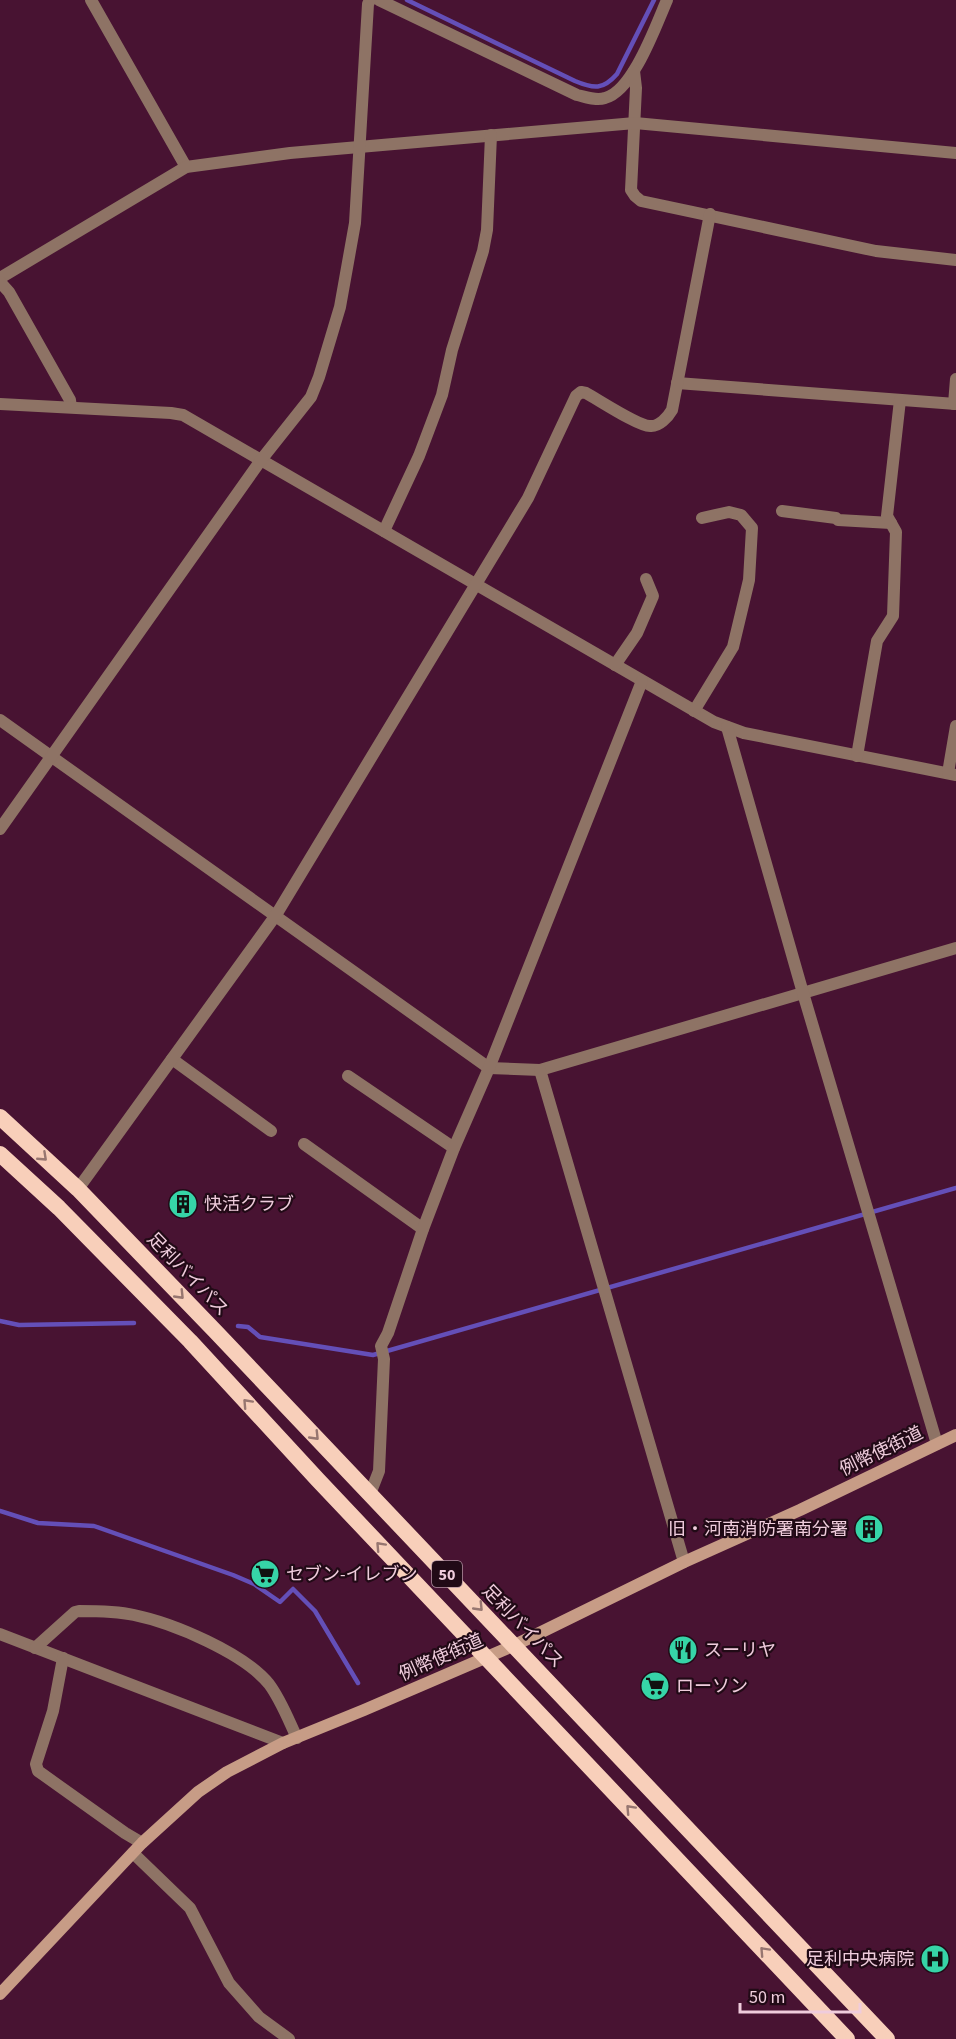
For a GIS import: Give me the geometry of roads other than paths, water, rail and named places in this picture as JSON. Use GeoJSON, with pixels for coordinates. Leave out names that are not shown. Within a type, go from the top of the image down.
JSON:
{"type":"FeatureCollection","features":[{"type":"Feature","properties":{"kind":"highway","name":"足利バイパス"},"geometry":{"type":"LineString","coordinates":[[0,1117],[78,1189],[515,1645],[886,2039]]}},
{"type":"Feature","properties":{"kind":"highway","name":"50"},"geometry":{"type":"LineString","coordinates":[[0,1154],[59,1208],[190,1341],[318,1480],[848,2039]]}},
{"type":"Feature","properties":{"kind":"main road","name":"例幣使街道"},"geometry":{"type":"LineString","coordinates":[[0,1994],[142,1843],[198,1792],[227,1772],[283,1743],[515,1645],[684,1562],[800,1510],[956,1435]]}},
{"type":"Feature","properties":{"kind":"street"},"geometry":{"type":"LineString","coordinates":[[91,0],[186,167]]}},
{"type":"Feature","properties":{"kind":"street"},"geometry":{"type":"LineString","coordinates":[[0,829],[261,460],[311,397],[320,377],[340,307],[355,223],[370,0]]}},
{"type":"Feature","properties":{"kind":"street"},"geometry":{"type":"LineString","coordinates":[[379,0],[577,95],[604,99],[620,89],[634,71],[667,0]]}},
{"type":"Feature","properties":{"kind":"street"},"geometry":{"type":"LineString","coordinates":[[634,71],[636,88],[631,190],[634,196],[641,201],[876,250],[956,260]]}},
{"type":"Feature","properties":{"kind":"street"},"geometry":{"type":"LineString","coordinates":[[71,407],[65,390],[0,280],[186,167],[360,146],[635,123],[956,153]]}},
{"type":"Feature","properties":{"kind":"street"},"geometry":{"type":"LineString","coordinates":[[384,531],[419,456],[442,395],[452,350],[483,251],[487,230],[491,135]]}},
{"type":"Feature","properties":{"kind":"street"},"geometry":{"type":"LineString","coordinates":[[78,1189],[276,915],[528,498],[576,396],[581,392],[586,393],[646,426],[652,426],[669,415],[710,214]]}},
{"type":"Feature","properties":{"kind":"street"},"geometry":{"type":"LineString","coordinates":[[677,383],[955,404],[956,379]]}},
{"type":"Feature","properties":{"kind":"street"},"geometry":{"type":"LineString","coordinates":[[857,756],[878,640],[893,616],[896,532],[887,516],[900,400]]}},
{"type":"Feature","properties":{"kind":"street"},"geometry":{"type":"LineString","coordinates":[[0,404],[183,415],[694,711],[744,733],[952,774],[956,726]]}},
{"type":"Feature","properties":{"kind":"street"},"geometry":{"type":"LineString","coordinates":[[782,511],[838,520],[891,523]]}},
{"type":"Feature","properties":{"kind":"street"},"geometry":{"type":"LineString","coordinates":[[694,711],[733,647],[749,580],[752,528],[741,514],[729,512],[702,518]]}},
{"type":"Feature","properties":{"kind":"street"},"geometry":{"type":"LineString","coordinates":[[615,665],[637,633],[653,596],[646,579]]}},
{"type":"Feature","properties":{"kind":"street"},"geometry":{"type":"LineString","coordinates":[[370,1494],[379,1471],[384,1359],[381,1346],[454,1148],[489,1068],[642,681]]}},
{"type":"Feature","properties":{"kind":"street"},"geometry":{"type":"LineString","coordinates":[[0,720],[489,1068],[540,1070],[956,948]]}},
{"type":"Feature","properties":{"kind":"street"},"geometry":{"type":"LineString","coordinates":[[727,727],[803,993],[937,1444]]}},
{"type":"Feature","properties":{"kind":"street"},"geometry":{"type":"LineString","coordinates":[[172,1059],[272,1131]]}},
{"type":"Feature","properties":{"kind":"street"},"geometry":{"type":"LineString","coordinates":[[540,1070],[684,1562]]}},
{"type":"Feature","properties":{"kind":"street"},"geometry":{"type":"LineString","coordinates":[[348,1076],[454,1148]]}},
{"type":"Feature","properties":{"kind":"street"},"geometry":{"type":"LineString","coordinates":[[304,1144],[423,1229]]}},
{"type":"Feature","properties":{"kind":"street"},"geometry":{"type":"LineString","coordinates":[[35,1648],[75,1612],[79,1611],[134,1615],[170,1626],[216,1646],[259,1673],[279,1698],[297,1738]]}},
{"type":"Feature","properties":{"kind":"street"},"geometry":{"type":"LineString","coordinates":[[0,1634],[283,1743]]}},
{"type":"Feature","properties":{"kind":"street"},"geometry":{"type":"LineString","coordinates":[[63,1658],[53,1711],[36,1764],[38,1771],[142,1843]]}},
{"type":"Feature","properties":{"kind":"street"},"geometry":{"type":"LineString","coordinates":[[133,1853],[190,1908],[229,1983],[259,2017],[289,2039]]}},
{"type":"Feature","properties":{"kind":"waterway"},"geometry":{"type":"LineString","coordinates":[[407,0],[575,81],[593,87],[607,83],[617,74],[654,0]]}},
{"type":"Feature","properties":{"kind":"waterway"},"geometry":{"type":"LineString","coordinates":[[238,1326],[248,1327],[260,1337],[373,1355],[956,1188]]}},
{"type":"Feature","properties":{"kind":"waterway"},"geometry":{"type":"LineString","coordinates":[[0,1321],[19,1325],[134,1323]]}},
{"type":"Feature","properties":{"kind":"waterway"},"geometry":{"type":"LineString","coordinates":[[0,1511],[38,1523],[94,1526],[233,1575],[254,1584],[280,1602],[293,1589],[315,1611],[358,1683]]}},
{"type":"Feature","properties":{"kind":"place","name":"快活クラブ"},"geometry":{"type":"Point","coordinates":[183,1204]}},
{"type":"Feature","properties":{"kind":"place","name":"旧・河南消防署南分署"},"geometry":{"type":"Point","coordinates":[869,1529]}},
{"type":"Feature","properties":{"kind":"place","name":"セブン-イレブン"},"geometry":{"type":"Point","coordinates":[265,1574]}},
{"type":"Feature","properties":{"kind":"place","name":"スーリヤ"},"geometry":{"type":"Point","coordinates":[683,1650]}},
{"type":"Feature","properties":{"kind":"place","name":"ローソン"},"geometry":{"type":"Point","coordinates":[655,1686]}},
{"type":"Feature","properties":{"kind":"place","name":"足利中央病院"},"geometry":{"type":"Point","coordinates":[935,1959]}}]}
